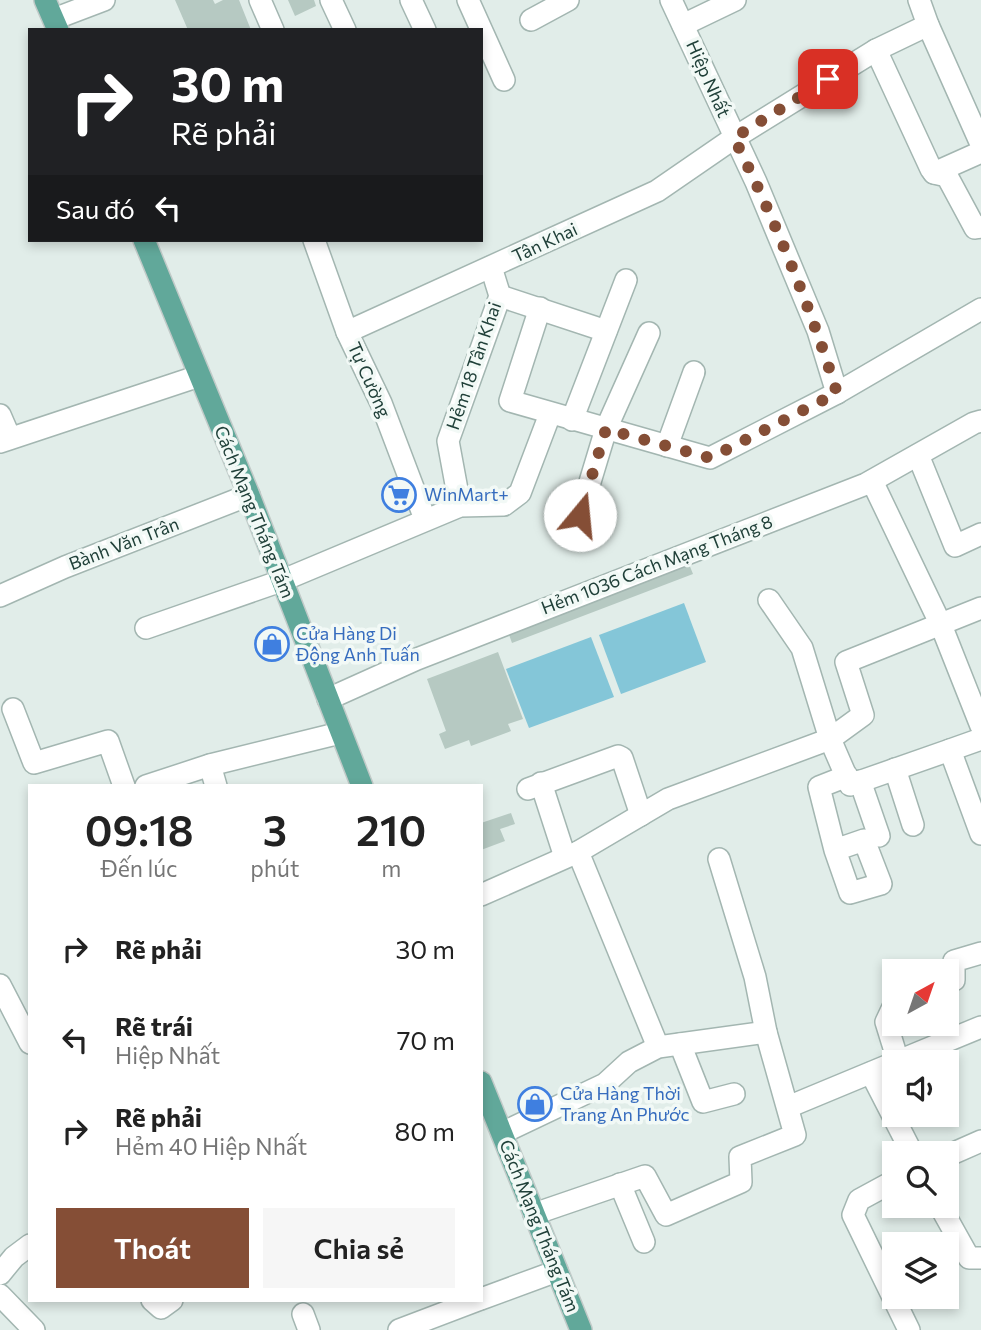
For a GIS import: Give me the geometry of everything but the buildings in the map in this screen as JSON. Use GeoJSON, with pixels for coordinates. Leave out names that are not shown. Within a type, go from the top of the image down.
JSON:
{"type":"FeatureCollection","features":[{"type":"Feature","properties":{"kind":"main road","name":"Cách Mạng Tháng Tám"},"geometry":{"type":"LineString","coordinates":[[145,242],[249,495],[361,784]]}},
{"type":"Feature","properties":{"kind":"main road","name":"Cách Mạng Tháng Tám"},"geometry":{"type":"LineString","coordinates":[[483,1087],[581,1330]]}},
{"type":"Feature","properties":{"kind":"street"},"geometry":{"type":"LineString","coordinates":[[53,16],[104,0]]}},
{"type":"Feature","properties":{"kind":"street"},"geometry":{"type":"LineString","coordinates":[[260,0],[272,28]]}},
{"type":"Feature","properties":{"kind":"street"},"geometry":{"type":"LineString","coordinates":[[331,0],[344,28]]}},
{"type":"Feature","properties":{"kind":"street"},"geometry":{"type":"LineString","coordinates":[[411,0],[424,28]]}},
{"type":"Feature","properties":{"kind":"street"},"geometry":{"type":"LineString","coordinates":[[468,0],[481,28]]}},
{"type":"Feature","properties":{"kind":"street"},"geometry":{"type":"LineString","coordinates":[[531,20],[568,0]]}},
{"type":"Feature","properties":{"kind":"street","name":"Hiệp Nhất"},"geometry":{"type":"LineString","coordinates":[[671,0],[756,182],[818,331],[837,393]]}},
{"type":"Feature","properties":{"kind":"street"},"geometry":{"type":"LineString","coordinates":[[683,25],[735,0]]}},
{"type":"Feature","properties":{"kind":"street"},"geometry":{"type":"LineString","coordinates":[[919,0],[981,144]]}},
{"type":"Feature","properties":{"kind":"street","name":"Tân Khai"},"geometry":{"type":"LineString","coordinates":[[347,332],[657,191],[734,138],[876,50],[928,24]]}},
{"type":"Feature","properties":{"kind":"street"},"geometry":{"type":"LineString","coordinates":[[483,33],[504,80]]}},
{"type":"Feature","properties":{"kind":"street"},"geometry":{"type":"LineString","coordinates":[[876,50],[934,173]]}},
{"type":"Feature","properties":{"kind":"street"},"geometry":{"type":"LineString","coordinates":[[934,173],[981,152]]}},
{"type":"Feature","properties":{"kind":"street"},"geometry":{"type":"LineString","coordinates":[[934,173],[947,176],[975,229],[981,227]]}},
{"type":"Feature","properties":{"kind":"street","name":"Tự Cường"},"geometry":{"type":"LineString","coordinates":[[315,242],[347,332],[381,403],[425,519]]}},
{"type":"Feature","properties":{"kind":"street","name":"Hẻm 18 Tân Khai"},"geometry":{"type":"LineString","coordinates":[[460,506],[448,441],[499,296],[491,267]]}},
{"type":"Feature","properties":{"kind":"street"},"geometry":{"type":"LineString","coordinates":[[572,420],[626,280]]}},
{"type":"Feature","properties":{"kind":"street"},"geometry":{"type":"LineString","coordinates":[[499,296],[540,307],[606,331]]}},
{"type":"Feature","properties":{"kind":"street"},"geometry":{"type":"LineString","coordinates":[[540,307],[510,401],[710,458],[837,393],[981,309]]}},
{"type":"Feature","properties":{"kind":"street"},"geometry":{"type":"LineString","coordinates":[[580,515],[606,429],[649,333]]}},
{"type":"Feature","properties":{"kind":"street"},"geometry":{"type":"LineString","coordinates":[[667,446],[694,372]]}},
{"type":"Feature","properties":{"kind":"street"},"geometry":{"type":"LineString","coordinates":[[0,415],[5,440],[199,376]]}},
{"type":"Feature","properties":{"kind":"street"},"geometry":{"type":"LineString","coordinates":[[146,628],[281,581],[460,506],[504,505],[520,493],[550,414]]}},
{"type":"Feature","properties":{"kind":"street","name":"Hẻm 1036 Cách Mạng Tháng 8"},"geometry":{"type":"LineString","coordinates":[[328,699],[417,659],[872,481],[981,421]]}},
{"type":"Feature","properties":{"kind":"street"},"geometry":{"type":"LineString","coordinates":[[918,455],[955,546],[981,534]]}},
{"type":"Feature","properties":{"kind":"street"},"geometry":{"type":"LineString","coordinates":[[872,481],[941,625],[972,676],[981,726]]}},
{"type":"Feature","properties":{"kind":"street","name":"Bành Văn Trân"},"geometry":{"type":"LineString","coordinates":[[0,596],[65,567],[249,495]]}},
{"type":"Feature","properties":{"kind":"street"},"geometry":{"type":"LineString","coordinates":[[769,600],[802,648],[830,739],[853,778],[879,836]]}},
{"type":"Feature","properties":{"kind":"street"},"geometry":{"type":"LineString","coordinates":[[483,894],[571,855],[668,799],[830,739],[863,715],[846,662],[981,608]]}},
{"type":"Feature","properties":{"kind":"street"},"geometry":{"type":"LineString","coordinates":[[13,709],[34,763],[108,741],[123,784]]}},
{"type":"Feature","properties":{"kind":"street"},"geometry":{"type":"LineString","coordinates":[[152,784],[210,765],[340,733]]}},
{"type":"Feature","properties":{"kind":"street"},"geometry":{"type":"LineString","coordinates":[[835,850],[820,787],[895,769],[981,739]]}},
{"type":"Feature","properties":{"kind":"street"},"geometry":{"type":"LineString","coordinates":[[950,750],[974,788],[981,834]]}},
{"type":"Feature","properties":{"kind":"street"},"geometry":{"type":"LineString","coordinates":[[641,815],[620,757],[534,786],[571,855],[658,1047]]}},
{"type":"Feature","properties":{"kind":"street"},"geometry":{"type":"LineString","coordinates":[[210,765],[215,784]]}},
{"type":"Feature","properties":{"kind":"street"},"geometry":{"type":"LineString","coordinates":[[895,769],[913,825]]}},
{"type":"Feature","properties":{"kind":"street"},"geometry":{"type":"LineString","coordinates":[[534,1214],[645,1175],[666,1215],[741,1182],[740,1157],[794,1135],[766,1032],[755,976],[719,859]]}},
{"type":"Feature","properties":{"kind":"street"},"geometry":{"type":"LineString","coordinates":[[959,960],[981,953]]}},
{"type":"Feature","properties":{"kind":"street"},"geometry":{"type":"LineString","coordinates":[[0,985],[28,1039]]}},
{"type":"Feature","properties":{"kind":"street"},"geometry":{"type":"LineString","coordinates":[[925,1050],[981,1027]]}},
{"type":"Feature","properties":{"kind":"street"},"geometry":{"type":"LineString","coordinates":[[502,1133],[605,1084],[629,1062],[658,1047],[766,1032]]}},
{"type":"Feature","properties":{"kind":"street"},"geometry":{"type":"LineString","coordinates":[[680,1044],[703,1102],[734,1094]]}},
{"type":"Feature","properties":{"kind":"street"},"geometry":{"type":"LineString","coordinates":[[788,1107],[882,1068]]}},
{"type":"Feature","properties":{"kind":"street"},"geometry":{"type":"LineString","coordinates":[[871,1073],[906,1141]]}},
{"type":"Feature","properties":{"kind":"street"},"geometry":{"type":"LineString","coordinates":[[959,1151],[981,1141]]}},
{"type":"Feature","properties":{"kind":"street"},"geometry":{"type":"LineString","coordinates":[[620,1184],[644,1242]]}},
{"type":"Feature","properties":{"kind":"street"},"geometry":{"type":"LineString","coordinates":[[882,1188],[859,1200],[853,1214],[908,1330]]}},
{"type":"Feature","properties":{"kind":"street"},"geometry":{"type":"LineString","coordinates":[[947,1218],[969,1258],[981,1258]]}},
{"type":"Feature","properties":{"kind":"street"},"geometry":{"type":"LineString","coordinates":[[0,1274],[15,1248]]}},
{"type":"Feature","properties":{"kind":"street"},"geometry":{"type":"LineString","coordinates":[[483,1299],[557,1271]]}},
{"type":"Feature","properties":{"kind":"street"},"geometry":{"type":"LineString","coordinates":[[0,1295],[34,1330]]}},
{"type":"Feature","properties":{"kind":"street"},"geometry":{"type":"LineString","coordinates":[[154,1302],[161,1308],[169,1302]]}},
{"type":"Feature","properties":{"kind":"street"},"geometry":{"type":"LineString","coordinates":[[399,1330],[430,1324],[476,1302]]}},
{"type":"Feature","properties":{"kind":"water"},"geometry":{"type":"Polygon","coordinates":[[[684,603],[706,662],[621,694],[599,635],[684,603]]]}},
{"type":"Feature","properties":{"kind":"water"},"geometry":{"type":"Polygon","coordinates":[[[591,637],[614,697],[529,728],[506,669],[591,637]]]}},
{"type":"Feature","properties":{"kind":"place","name":"WinMart+"},"geometry":{"type":"Point","coordinates":[399,495]}},
{"type":"Feature","properties":{"kind":"place","name":"Cửa Hàng Di Động Anh Tuấn"},"geometry":{"type":"Point","coordinates":[272,644]}},
{"type":"Feature","properties":{"kind":"place","name":"Cửa Hàng Thời Trang An Phước"},"geometry":{"type":"Point","coordinates":[535,1104]}},
{"type":"Feature","properties":{"kind":"route"},"geometry":{"type":"LineString","coordinates":[[580,515],[606,429],[710,458],[837,393],[818,331],[756,182],[734,138],[828,79]]}}]}
